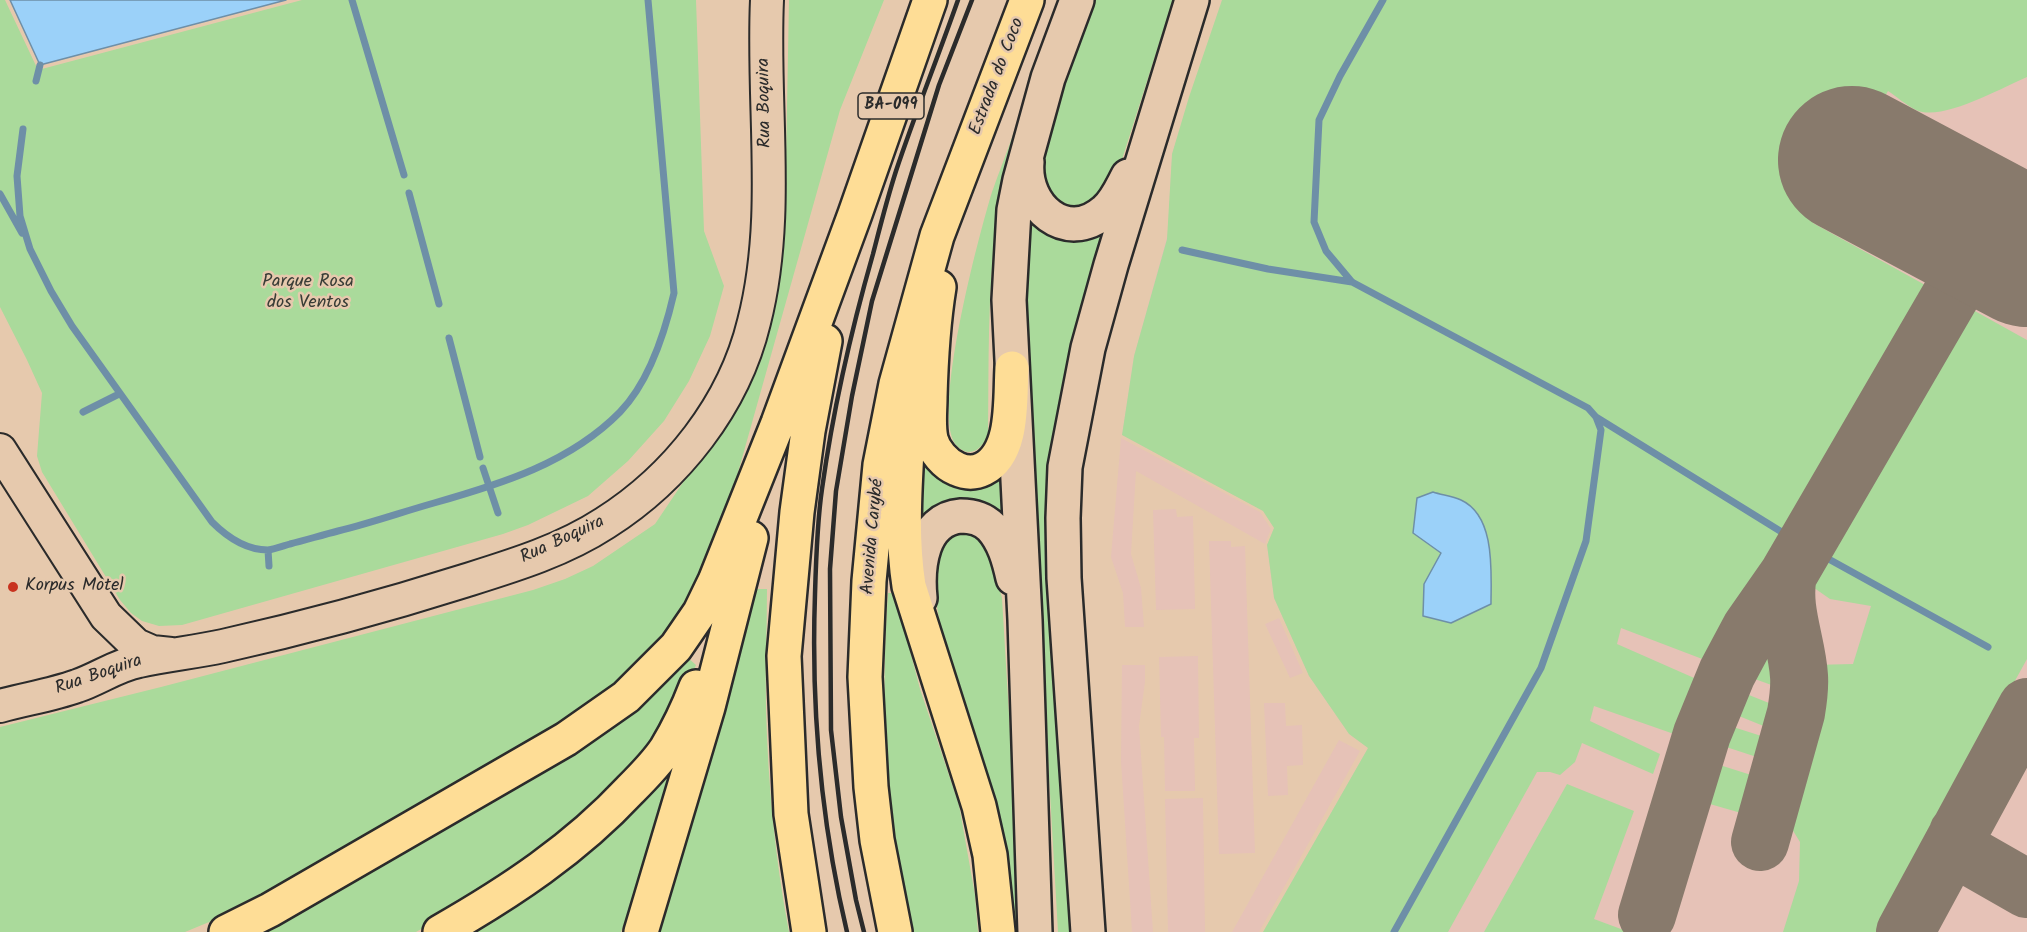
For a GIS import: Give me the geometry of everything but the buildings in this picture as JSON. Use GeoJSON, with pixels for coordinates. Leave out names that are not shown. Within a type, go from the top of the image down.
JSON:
{"type":"FeatureCollection","features":[{"type":"Feature","properties":{"kind":"highway","name":"BA-099"},"geometry":{"type":"LineString","coordinates":[[855,213],[930,0]]}},
{"type":"Feature","properties":{"kind":"highway","name":"Estrada do Coco"},"geometry":{"type":"LineString","coordinates":[[969,154],[1027,0]]}},
{"type":"Feature","properties":{"kind":"highway"},"geometry":{"type":"LineString","coordinates":[[969,154],[946,246],[931,354],[929,426],[931,440],[936,451],[956,469],[978,472],[997,459],[1002,450],[1008,433],[1012,368]]}},
{"type":"Feature","properties":{"kind":"highway","name":"Avenida Carybé"},"geometry":{"type":"LineString","coordinates":[[895,932],[877,840],[871,787],[865,677],[874,513],[880,465],[896,384],[937,236],[969,154]]}},
{"type":"Feature","properties":{"kind":"highway"},"geometry":{"type":"LineString","coordinates":[[226,932],[270,910],[556,745],[626,697],[676,647],[700,612],[715,581],[778,423],[855,213]]}},
{"type":"Feature","properties":{"kind":"highway"},"geometry":{"type":"LineString","coordinates":[[809,932],[791,813],[784,656],[797,512],[808,431],[827,330],[855,213]]}},
{"type":"Feature","properties":{"kind":"highway"},"geometry":{"type":"LineString","coordinates":[[914,318],[903,523],[904,556],[909,586],[930,659],[978,806],[990,855],[998,932]]}},
{"type":"Feature","properties":{"kind":"highway"},"geometry":{"type":"LineString","coordinates":[[641,932],[708,707],[778,423]]}},
{"type":"Feature","properties":{"kind":"highway"},"geometry":{"type":"LineString","coordinates":[[440,932],[502,896],[542,869],[617,804],[648,771],[665,751],[679,725],[740,580]]}},
{"type":"Feature","properties":{"kind":"highway"},"geometry":{"type":"LineString","coordinates":[[633,932],[652,891]]}},
{"type":"Feature","properties":{"kind":"main road"},"geometry":{"type":"LineString","coordinates":[[1035,932],[1025,620],[1010,300],[1014,210],[1029,142],[1048,78],[1077,0]]}},
{"type":"Feature","properties":{"kind":"main road"},"geometry":{"type":"LineString","coordinates":[[1088,932],[1064,578],[1065,467],[1088,348],[1192,0]]}},
{"type":"Feature","properties":{"kind":"main road"},"geometry":{"type":"LineString","coordinates":[[1029,142],[1027,183],[1036,203],[1056,220],[1080,223],[1093,219],[1106,211],[1149,139]]}},
{"type":"Feature","properties":{"kind":"main road"},"geometry":{"type":"LineString","coordinates":[[930,659],[921,606],[920,567],[928,538],[935,528],[945,521],[958,516],[970,516],[990,526],[1004,546],[1025,620]]}},
{"type":"Feature","properties":{"kind":"street","name":"Rua Boquira"},"geometry":{"type":"LineString","coordinates":[[0,706],[74,688],[135,661],[223,646],[408,599],[511,566],[567,544],[605,524],[642,496],[689,450],[705,429],[742,362],[754,324],[764,278],[769,214],[764,45],[766,0]]}},
{"type":"Feature","properties":{"kind":"street"},"geometry":{"type":"LineString","coordinates":[[0,450],[106,616],[136,645],[152,652],[179,654]]}},
{"type":"Feature","properties":{"kind":"street"},"geometry":{"type":"LineString","coordinates":[[96,679],[114,657],[115,642],[106,616]]}},
{"type":"Feature","properties":{"kind":"shaded area"},"geometry":{"type":"Polygon","coordinates":[[[1222,0],[2027,0],[2027,932],[1263,932],[1368,748],[1349,734],[1309,676],[1274,598],[1267,545],[1274,528],[1263,511],[1122,435],[1134,356],[1168,233],[1172,154],[1222,0]]]}},
{"type":"Feature","properties":{"kind":"shaded area"},"geometry":{"type":"Polygon","coordinates":[[[1121,438],[1260,512],[1271,529],[1265,544],[1136,471],[1131,554],[1141,588],[1144,627],[1125,627],[1123,593],[1111,557],[1121,438]]]}},
{"type":"Feature","properties":{"kind":"shaded area"},"geometry":{"type":"Polygon","coordinates":[[[1176,509],[1177,517],[1193,516],[1195,609],[1156,610],[1153,510],[1176,509]]]}},
{"type":"Feature","properties":{"kind":"shaded area"},"geometry":{"type":"Polygon","coordinates":[[[1209,541],[1231,541],[1231,547],[1245,546],[1255,853],[1219,854],[1209,541]]]}},
{"type":"Feature","properties":{"kind":"shaded area"},"geometry":{"type":"Polygon","coordinates":[[[1279,618],[1303,673],[1290,678],[1265,624],[1279,618]]]}},
{"type":"Feature","properties":{"kind":"shaded area"},"geometry":{"type":"Polygon","coordinates":[[[1198,656],[1199,738],[1194,738],[1195,791],[1165,791],[1159,657],[1198,656]]]}},
{"type":"Feature","properties":{"kind":"shaded area"},"geometry":{"type":"Polygon","coordinates":[[[1122,665],[1145,665],[1139,726],[1153,932],[1132,932],[1121,761],[1122,665]]]}},
{"type":"Feature","properties":{"kind":"shaded area"},"geometry":{"type":"Polygon","coordinates":[[[1264,703],[1285,703],[1286,726],[1302,725],[1303,765],[1287,766],[1288,795],[1268,796],[1264,703]]]}},
{"type":"Feature","properties":{"kind":"shaded area"},"geometry":{"type":"Polygon","coordinates":[[[1339,740],[1360,751],[1259,932],[1232,932],[1339,740]]]}},
{"type":"Feature","properties":{"kind":"shaded area"},"geometry":{"type":"Polygon","coordinates":[[[1203,798],[1205,932],[1168,932],[1165,799],[1203,798]]]}},
{"type":"Feature","properties":{"kind":"green space","name":"Parque Rosa dos Ventos"},"geometry":{"type":"Polygon","coordinates":[[[0,0],[5,0],[38,70],[302,0],[696,0],[704,231],[724,286],[710,336],[689,381],[664,421],[628,461],[588,496],[528,525],[182,625],[159,626],[142,621],[131,613],[120,600],[42,472],[37,456],[42,393],[0,307],[0,0]]]}},
{"type":"Feature","properties":{"kind":"green space"},"geometry":{"type":"Polygon","coordinates":[[[789,0],[884,0],[840,110],[737,476],[711,555],[685,609],[654,653],[613,691],[565,723],[243,908],[185,932],[0,932],[0,727],[533,590],[593,566],[655,524],[741,396],[776,294],[786,160],[789,0]]]}},
{"type":"Feature","properties":{"kind":"green space"},"geometry":{"type":"Polygon","coordinates":[[[1090,0],[1173,0],[1118,172],[1096,201],[1077,209],[1056,204],[1040,171],[1054,97],[1090,0]]]}},
{"type":"Feature","properties":{"kind":"green space"},"geometry":{"type":"Polygon","coordinates":[[[1222,0],[2027,0],[2027,77],[1972,102],[1941,111],[1916,110],[1888,91],[1813,223],[1936,291],[1937,297],[1786,557],[1760,589],[1734,628],[1718,665],[1621,628],[1617,644],[1701,681],[1674,734],[1594,706],[1590,721],[1660,754],[1653,774],[1582,743],[1575,762],[1560,775],[1537,772],[1448,932],[1263,932],[1368,748],[1349,734],[1309,676],[1274,598],[1267,545],[1274,528],[1263,511],[1122,435],[1134,356],[1167,239],[1172,154],[1222,0]]]}},
{"type":"Feature","properties":{"kind":"green space"},"geometry":{"type":"Polygon","coordinates":[[[1014,132],[1016,133],[1005,178],[994,249],[989,328],[988,434],[980,447],[968,452],[958,447],[950,431],[949,403],[952,366],[977,245],[992,192],[1014,132]]]}},
{"type":"Feature","properties":{"kind":"green space"},"geometry":{"type":"Polygon","coordinates":[[[1028,223],[1041,228],[1105,228],[1050,598],[1070,932],[1058,932],[1024,342],[1023,289],[1028,223]]]}},
{"type":"Feature","properties":{"kind":"green space"},"geometry":{"type":"Polygon","coordinates":[[[1964,305],[2027,340],[2027,659],[1876,932],[1783,932],[1799,881],[1800,842],[1792,829],[1776,822],[1813,702],[1812,665],[1853,664],[1871,606],[1830,599],[1807,583],[1807,573],[1960,308],[1964,305]]]}},
{"type":"Feature","properties":{"kind":"green space"},"geometry":{"type":"Polygon","coordinates":[[[920,458],[938,477],[959,486],[982,485],[1007,475],[1008,518],[983,506],[960,502],[937,508],[915,525],[920,458]]]}},
{"type":"Feature","properties":{"kind":"green space"},"geometry":{"type":"Polygon","coordinates":[[[970,532],[988,554],[1002,598],[1022,932],[1013,932],[1011,893],[999,817],[978,742],[941,631],[934,589],[934,568],[944,541],[952,533],[970,532]]]}},
{"type":"Feature","properties":{"kind":"green space"},"geometry":{"type":"Polygon","coordinates":[[[757,589],[767,589],[768,765],[776,849],[789,932],[654,932],[690,819],[757,589]]]}},
{"type":"Feature","properties":{"kind":"green space"},"geometry":{"type":"Polygon","coordinates":[[[888,593],[895,593],[920,689],[959,805],[975,895],[978,932],[912,932],[890,806],[885,720],[888,593]]]}},
{"type":"Feature","properties":{"kind":"green space"},"geometry":{"type":"Polygon","coordinates":[[[1773,624],[1778,629],[1791,677],[1790,688],[1777,687],[1752,678],[1764,633],[1773,624]]]}},
{"type":"Feature","properties":{"kind":"green space"},"geometry":{"type":"Polygon","coordinates":[[[687,657],[696,665],[687,687],[656,741],[600,805],[472,900],[416,932],[250,932],[687,657]]]}},
{"type":"Feature","properties":{"kind":"green space"},"geometry":{"type":"Polygon","coordinates":[[[1749,695],[1784,709],[1786,720],[1783,729],[1766,727],[1729,712],[1737,697],[1749,695]]]}},
{"type":"Feature","properties":{"kind":"green space"},"geometry":{"type":"Polygon","coordinates":[[[1727,725],[1777,741],[1772,762],[1720,745],[1727,725]]]}},
{"type":"Feature","properties":{"kind":"green space"},"geometry":{"type":"Polygon","coordinates":[[[1707,761],[1767,780],[1755,817],[1689,798],[1707,761]]]}},
{"type":"Feature","properties":{"kind":"green space"},"geometry":{"type":"Polygon","coordinates":[[[672,762],[679,764],[621,932],[469,932],[672,762]]]}},
{"type":"Feature","properties":{"kind":"green space"},"geometry":{"type":"Polygon","coordinates":[[[1567,784],[1634,811],[1594,919],[1629,932],[1484,932],[1567,784]]]}},
{"type":"Feature","properties":{"kind":"water"},"geometry":{"type":"Polygon","coordinates":[[[10,0],[286,0],[40,65],[10,0]]]}},
{"type":"Feature","properties":{"kind":"water"},"geometry":{"type":"Polygon","coordinates":[[[1433,492],[1454,497],[1472,508],[1486,532],[1489,546],[1491,604],[1451,623],[1423,616],[1424,584],[1441,553],[1413,533],[1417,498],[1433,492]]]}},
{"type":"Feature","properties":{"kind":"waterway"},"geometry":{"type":"LineString","coordinates":[[352,0],[404,175]]}},
{"type":"Feature","properties":{"kind":"waterway"},"geometry":{"type":"LineString","coordinates":[[23,129],[17,176],[20,216],[30,249],[51,291],[72,326],[212,522],[224,533],[245,545],[271,550],[459,496],[533,469],[579,445],[600,430],[630,400],[654,356],[674,293],[648,0]]}},
{"type":"Feature","properties":{"kind":"waterway"},"geometry":{"type":"LineString","coordinates":[[1383,0],[1340,76],[1319,120],[1314,222],[1326,251],[1352,282],[1588,408],[1596,417],[1601,430],[1586,541],[1541,668],[1394,932]]}},
{"type":"Feature","properties":{"kind":"waterway"},"geometry":{"type":"LineString","coordinates":[[36,81],[40,65]]}},
{"type":"Feature","properties":{"kind":"waterway"},"geometry":{"type":"LineString","coordinates":[[409,193],[439,304]]}},
{"type":"Feature","properties":{"kind":"waterway"},"geometry":{"type":"LineString","coordinates":[[0,194],[22,233]]}},
{"type":"Feature","properties":{"kind":"waterway"},"geometry":{"type":"LineString","coordinates":[[1182,250],[1268,269],[1352,282]]}},
{"type":"Feature","properties":{"kind":"waterway"},"geometry":{"type":"LineString","coordinates":[[449,338],[480,457]]}},
{"type":"Feature","properties":{"kind":"waterway"},"geometry":{"type":"LineString","coordinates":[[83,412],[119,394]]}},
{"type":"Feature","properties":{"kind":"waterway"},"geometry":{"type":"LineString","coordinates":[[1596,417],[1793,539]]}},
{"type":"Feature","properties":{"kind":"waterway"},"geometry":{"type":"LineString","coordinates":[[483,468],[498,513]]}},
{"type":"Feature","properties":{"kind":"waterway"},"geometry":{"type":"LineString","coordinates":[[268,550],[269,566]]}},
{"type":"Feature","properties":{"kind":"waterway"},"geometry":{"type":"LineString","coordinates":[[1825,557],[1988,647]]}},
{"type":"Feature","properties":{"kind":"taxiway"},"geometry":{"type":"LineString","coordinates":[[1647,915],[1702,734],[1727,673],[1751,628],[1788,575],[1962,276],[1987,243],[1996,238],[2007,242]]}},
{"type":"Feature","properties":{"kind":"taxiway"},"geometry":{"type":"LineString","coordinates":[[1760,842],[1799,695],[1798,663],[1786,600],[1788,575]]}},
{"type":"Feature","properties":{"kind":"taxiway"},"geometry":{"type":"LineString","coordinates":[[1905,932],[2027,707]]}},
{"type":"Feature","properties":{"kind":"taxiway"},"geometry":{"type":"LineString","coordinates":[[1958,833],[1959,847],[1964,853],[2027,889]]}},
{"type":"Feature","properties":{"kind":"runway"},"geometry":{"type":"LineString","coordinates":[[1852,160],[2027,253]]}},
{"type":"Feature","properties":{"kind":"railway"},"geometry":{"type":"LineString","coordinates":[[847,932],[830,849],[817,722],[814,636],[820,502],[843,371],[884,213],[903,150],[958,0]]}},
{"type":"Feature","properties":{"kind":"railway"},"geometry":{"type":"LineString","coordinates":[[864,932],[841,817],[831,730],[830,569],[836,491],[852,396],[872,301],[939,85],[972,0]]}},
{"type":"Feature","properties":{"kind":"place","name":"Korpus Motel"},"geometry":{"type":"Point","coordinates":[13,587]}}]}
